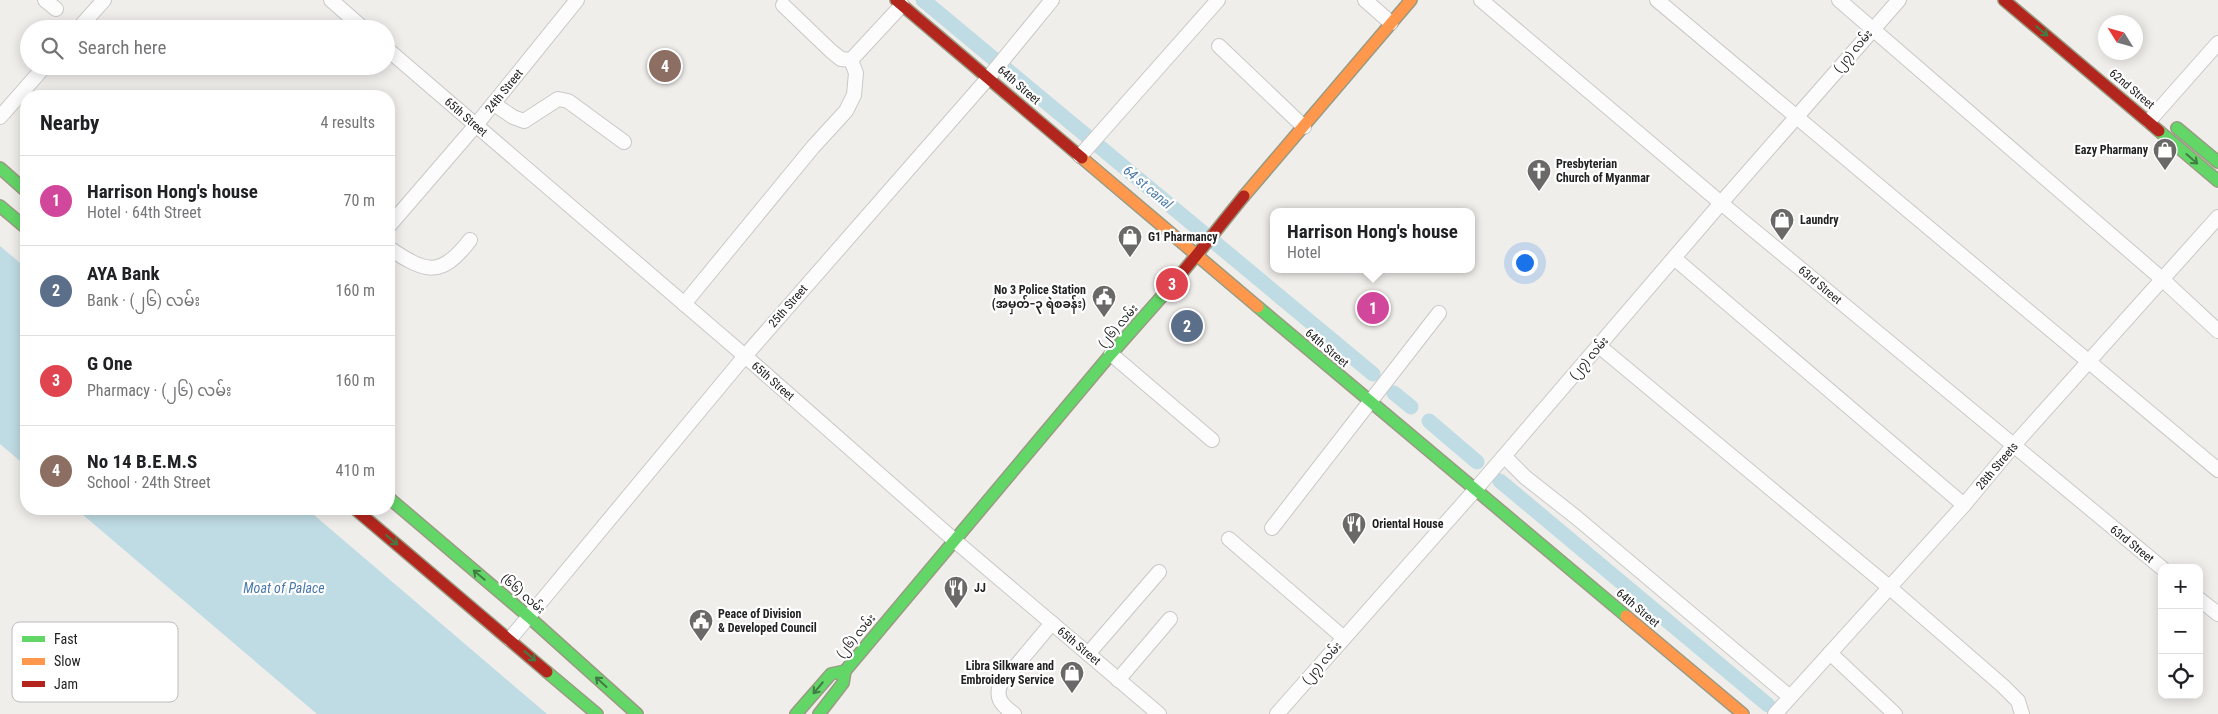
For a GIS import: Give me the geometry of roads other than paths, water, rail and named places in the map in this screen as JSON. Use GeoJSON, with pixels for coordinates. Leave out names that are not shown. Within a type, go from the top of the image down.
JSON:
{"type":"FeatureCollection","features":[{"type":"Feature","properties":{"kind":"main road","name":"(၂၆) လမ်း"},"geometry":{"type":"LineString","coordinates":[[818,714],[843,683],[845,671],[1111,354],[1198,256],[1205,242],[1411,0]]}},
{"type":"Feature","properties":{"kind":"main road","name":"62nd Street"},"geometry":{"type":"LineString","coordinates":[[2004,0],[2218,162]]}},
{"type":"Feature","properties":{"kind":"main road"},"geometry":{"type":"LineString","coordinates":[[2022,0],[2044,18]]}},
{"type":"Feature","properties":{"kind":"main road","name":"64th Street"},"geometry":{"type":"LineString","coordinates":[[899,3],[996,68],[1089,146],[1198,256],[1369,401],[1484,480],[1743,714]]}},
{"type":"Feature","properties":{"kind":"main road","name":"62nd Street"},"geometry":{"type":"LineString","coordinates":[[2152,112],[2218,182]]}},
{"type":"Feature","properties":{"kind":"main road"},"geometry":{"type":"LineString","coordinates":[[0,168],[20,186]]}},
{"type":"Feature","properties":{"kind":"main road"},"geometry":{"type":"LineString","coordinates":[[0,206],[20,223]]}},
{"type":"Feature","properties":{"kind":"main road","name":"(၆၆) လမ်း"},"geometry":{"type":"LineString","coordinates":[[395,503],[638,714]]}},
{"type":"Feature","properties":{"kind":"main road"},"geometry":{"type":"LineString","coordinates":[[362,515],[510,638],[597,714]]}},
{"type":"Feature","properties":{"kind":"main road","name":"(၂၆) လမ်း"},"geometry":{"type":"LineString","coordinates":[[796,714],[831,674],[845,671]]}},
{"type":"Feature","properties":{"kind":"street"},"geometry":{"type":"LineString","coordinates":[[86,20],[104,0]]}},
{"type":"Feature","properties":{"kind":"street"},"geometry":{"type":"LineString","coordinates":[[331,0],[354,20]]}},
{"type":"Feature","properties":{"kind":"street","name":"24th Street"},"geometry":{"type":"LineString","coordinates":[[395,219],[494,104],[577,0]]}},
{"type":"Feature","properties":{"kind":"street","name":"25th Street"},"geometry":{"type":"LineString","coordinates":[[510,638],[529,618],[745,356],[996,68],[1052,0]]}},
{"type":"Feature","properties":{"kind":"street"},"geometry":{"type":"LineString","coordinates":[[1089,146],[1218,0]]}},
{"type":"Feature","properties":{"kind":"street"},"geometry":{"type":"LineString","coordinates":[[1365,0],[1391,23]]}},
{"type":"Feature","properties":{"kind":"street","name":"63rd Street"},"geometry":{"type":"LineString","coordinates":[[1481,0],[1721,203],[2158,565]]}},
{"type":"Feature","properties":{"kind":"street"},"geometry":{"type":"LineString","coordinates":[[1657,0],[2218,470]]}},
{"type":"Feature","properties":{"kind":"street"},"geometry":{"type":"LineString","coordinates":[[1839,0],[2162,279],[2218,331]]}},
{"type":"Feature","properties":{"kind":"street","name":"(၂၇) လမ်း"},"geometry":{"type":"LineString","coordinates":[[1277,714],[1484,480],[1898,0]]}},
{"type":"Feature","properties":{"kind":"street"},"geometry":{"type":"LineString","coordinates":[[851,60],[899,3]]}},
{"type":"Feature","properties":{"kind":"street"},"geometry":{"type":"LineString","coordinates":[[783,5],[831,51],[841,58],[851,60]]}},
{"type":"Feature","properties":{"kind":"street"},"geometry":{"type":"LineString","coordinates":[[1219,46],[1304,127]]}},
{"type":"Feature","properties":{"kind":"street"},"geometry":{"type":"LineString","coordinates":[[2152,112],[2216,49]]}},
{"type":"Feature","properties":{"kind":"street","name":"65th Street"},"geometry":{"type":"LineString","coordinates":[[395,56],[745,356],[954,540],[1159,714]]}},
{"type":"Feature","properties":{"kind":"street"},"geometry":{"type":"LineString","coordinates":[[684,304],[813,147],[846,111],[852,100],[856,73],[851,60]]}},
{"type":"Feature","properties":{"kind":"street"},"geometry":{"type":"LineString","coordinates":[[24,90],[37,75]]}},
{"type":"Feature","properties":{"kind":"street"},"geometry":{"type":"LineString","coordinates":[[0,117],[20,94]]}},
{"type":"Feature","properties":{"kind":"street"},"geometry":{"type":"LineString","coordinates":[[494,104],[513,117],[524,121],[547,104],[558,99],[568,101],[624,142]]}},
{"type":"Feature","properties":{"kind":"street","name":"28th Streets"},"geometry":{"type":"LineString","coordinates":[[1777,712],[1964,505],[2013,446],[2218,217]]}},
{"type":"Feature","properties":{"kind":"street"},"geometry":{"type":"LineString","coordinates":[[395,252],[408,261],[422,267],[435,268],[445,265],[461,252],[470,240]]}},
{"type":"Feature","properties":{"kind":"street"},"geometry":{"type":"LineString","coordinates":[[1674,258],[1964,505]]}},
{"type":"Feature","properties":{"kind":"street"},"geometry":{"type":"LineString","coordinates":[[1272,528],[1439,313]]}},
{"type":"Feature","properties":{"kind":"street"},"geometry":{"type":"LineString","coordinates":[[1599,346],[1889,587],[2003,686],[2018,701],[2022,714]]}},
{"type":"Feature","properties":{"kind":"street"},"geometry":{"type":"LineString","coordinates":[[1111,354],[1212,440]]}},
{"type":"Feature","properties":{"kind":"street"},"geometry":{"type":"LineString","coordinates":[[1504,456],[1525,477],[1577,518],[1790,697]]}},
{"type":"Feature","properties":{"kind":"street"},"geometry":{"type":"LineString","coordinates":[[1229,539],[1344,638]]}},
{"type":"Feature","properties":{"kind":"street"},"geometry":{"type":"LineString","coordinates":[[1088,654],[1159,572]]}},
{"type":"Feature","properties":{"kind":"street"},"geometry":{"type":"LineString","coordinates":[[2203,602],[2218,614]]}},
{"type":"Feature","properties":{"kind":"street"},"geometry":{"type":"LineString","coordinates":[[1118,680],[1170,619]]}},
{"type":"Feature","properties":{"kind":"street"},"geometry":{"type":"LineString","coordinates":[[1014,714],[999,700],[998,692],[1000,685],[1052,623]]}},
{"type":"Feature","properties":{"kind":"street"},"geometry":{"type":"LineString","coordinates":[[1830,653],[1895,714]]}},
{"type":"Feature","properties":{"kind":"water"},"geometry":{"type":"Polygon","coordinates":[[[0,246],[20,263],[20,461],[0,444],[0,246]]]}},
{"type":"Feature","properties":{"kind":"water","name":"Moat of Palace"},"geometry":{"type":"Polygon","coordinates":[[[83,515],[314,515],[547,714],[317,714],[83,515]]]}},
{"type":"Feature","properties":{"kind":"waterway","name":"64 st canal"},"geometry":{"type":"LineString","coordinates":[[923,0],[1373,374]]}},
{"type":"Feature","properties":{"kind":"waterway"},"geometry":{"type":"LineString","coordinates":[[1394,393],[1411,407]]}},
{"type":"Feature","properties":{"kind":"waterway"},"geometry":{"type":"LineString","coordinates":[[1429,421],[1477,462]]}},
{"type":"Feature","properties":{"kind":"waterway"},"geometry":{"type":"LineString","coordinates":[[1500,481],[1768,705]]}},
{"type":"Feature","properties":{"kind":"place","name":"No 14 B.E.M.S"},"geometry":{"type":"Point","coordinates":[665,66]}},
{"type":"Feature","properties":{"kind":"place","name":"Eazy Pharmany"},"geometry":{"type":"Point","coordinates":[2165,171]}},
{"type":"Feature","properties":{"kind":"place","name":"Presbyterian Church of Myanmar"},"geometry":{"type":"Point","coordinates":[1539,192]}},
{"type":"Feature","properties":{"kind":"place","name":"Laundry"},"geometry":{"type":"Point","coordinates":[1782,241]}},
{"type":"Feature","properties":{"kind":"place","name":"G1 Pharmancy"},"geometry":{"type":"Point","coordinates":[1130,258]}},
{"type":"Feature","properties":{"kind":"place","name":"G One"},"geometry":{"type":"Point","coordinates":[1172,284]}},
{"type":"Feature","properties":{"kind":"place","name":"Harrison Hong's house"},"geometry":{"type":"Point","coordinates":[1373,308]}},
{"type":"Feature","properties":{"kind":"place","name":"No 3 Police Station (အမှတ်−၃ ရဲစခန်း)"},"geometry":{"type":"Point","coordinates":[1104,318]}},
{"type":"Feature","properties":{"kind":"place","name":"AYA Bank"},"geometry":{"type":"Point","coordinates":[1187,326]}},
{"type":"Feature","properties":{"kind":"place","name":"Oriental House"},"geometry":{"type":"Point","coordinates":[1354,545]}},
{"type":"Feature","properties":{"kind":"place","name":"JJ"},"geometry":{"type":"Point","coordinates":[956,609]}},
{"type":"Feature","properties":{"kind":"place","name":"Peace of Division & Developed Council"},"geometry":{"type":"Point","coordinates":[701,642]}},
{"type":"Feature","properties":{"kind":"place","name":"Libra Silkware and Embroidery Service"},"geometry":{"type":"Point","coordinates":[1072,694]}}]}
